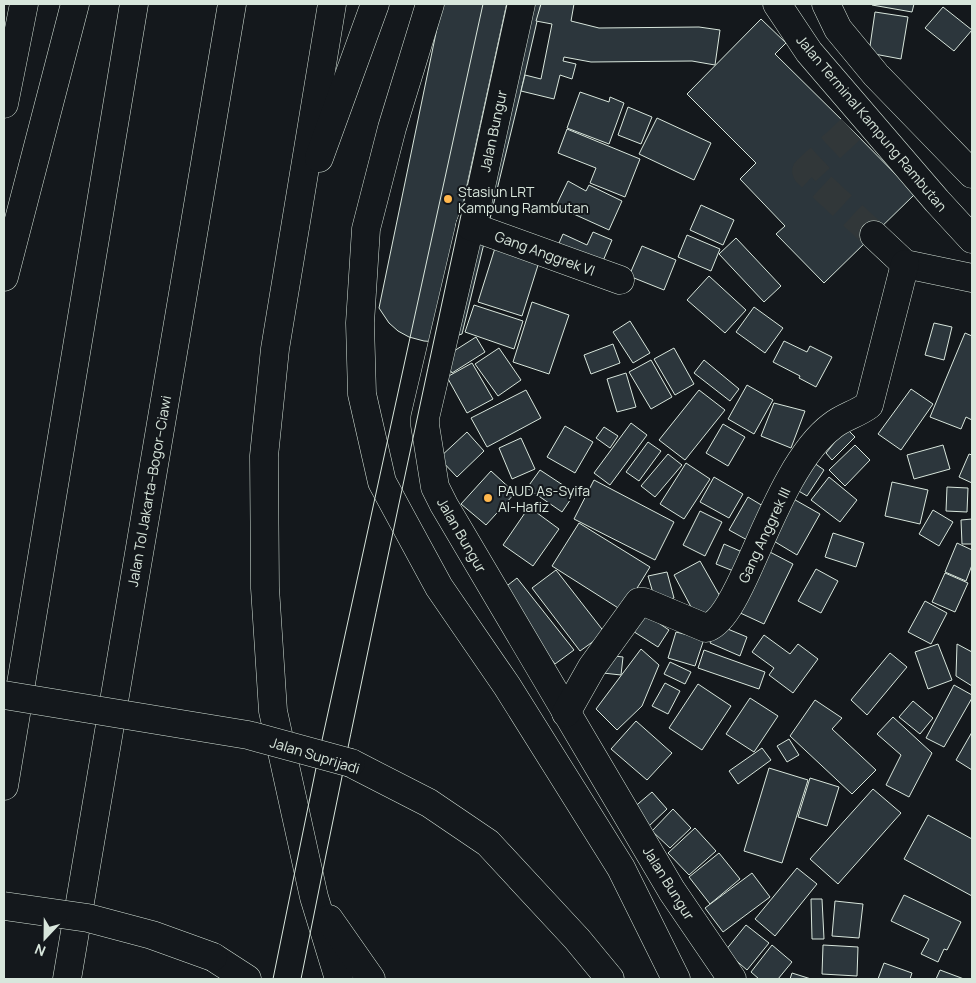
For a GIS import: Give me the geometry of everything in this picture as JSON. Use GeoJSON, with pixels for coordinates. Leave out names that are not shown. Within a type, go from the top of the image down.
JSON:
{"type":"FeatureCollection","features":[{"type":"Feature","properties":{"kind":"main road"},"geometry":{"type":"LineString","coordinates":[[4,104],[24,4]]}},
{"type":"Feature","properties":{"kind":"main road"},"geometry":{"type":"LineString","coordinates":[[4,277],[76,4]]}},
{"type":"Feature","properties":{"kind":"main road"},"geometry":{"type":"LineString","coordinates":[[4,786],[134,4]]}},
{"type":"Feature","properties":{"kind":"main road","name":"Jalan Tol Jakarta–Bogor–Ciawi"},"geometry":{"type":"LineString","coordinates":[[67,979],[232,4]]}},
{"type":"Feature","properties":{"kind":"main road"},"geometry":{"type":"LineString","coordinates":[[332,4],[275,349],[264,456],[265,588],[273,711],[314,897],[339,979]]}},
{"type":"Feature","properties":{"kind":"main road"},"geometry":{"type":"LineString","coordinates":[[296,220],[375,4]]}},
{"type":"Feature","properties":{"kind":"main road"},"geometry":{"type":"LineString","coordinates":[[430,4],[392,128],[366,230],[360,323],[362,394],[382,482],[440,587],[507,686],[621,868],[676,979]]}},
{"type":"Feature","properties":{"kind":"main road","name":"Jalan Bungur"},"geometry":{"type":"LineString","coordinates":[[521,4],[477,205],[470,226],[425,418],[434,480],[444,505],[672,891],[732,979]]}},
{"type":"Feature","properties":{"kind":"main road","name":"Jalan Terminal Kampung Rambutan"},"geometry":{"type":"LineString","coordinates":[[777,4],[808,52],[858,122],[972,239]]}},
{"type":"Feature","properties":{"kind":"main road"},"geometry":{"type":"LineString","coordinates":[[826,4],[838,29],[876,75],[972,174]]}},
{"type":"Feature","properties":{"kind":"main road","name":"Gang Anggrek VI"},"geometry":{"type":"LineString","coordinates":[[470,226],[620,280]]}},
{"type":"Feature","properties":{"kind":"main road"},"geometry":{"type":"LineString","coordinates":[[874,235],[904,264],[972,278]]}},
{"type":"Feature","properties":{"kind":"main road","name":"Gang Anggrek III"},"geometry":{"type":"LineString","coordinates":[[566,713],[592,667],[639,602],[644,602],[706,628],[716,623],[723,614],[737,592],[782,493],[811,447],[832,426],[869,405],[904,264]]}},
{"type":"Feature","properties":{"kind":"main road","name":"Jalan Suprijadi"},"geometry":{"type":"LineString","coordinates":[[4,695],[248,736],[351,764],[429,803],[488,843],[577,939],[610,979]]}},
{"type":"Feature","properties":{"kind":"main road"},"geometry":{"type":"LineString","coordinates":[[314,897],[370,979]]}},
{"type":"Feature","properties":{"kind":"main road"},"geometry":{"type":"LineString","coordinates":[[4,906],[88,918],[152,935],[213,957],[247,979]]}},
{"type":"Feature","properties":{"kind":"building","name":"Stasiun LRT Kampung Rambutan"},"geometry":{"type":"Polygon","coordinates":[[[442,4],[541,4],[462,334],[438,342],[409,337],[398,331],[389,323],[379,308],[442,4]]]}},
{"type":"Feature","properties":{"kind":"building"},"geometry":{"type":"Polygon","coordinates":[[[541,4],[574,4],[571,21],[599,28],[699,27],[720,30],[715,65],[692,61],[591,62],[564,57],[563,61],[576,64],[572,79],[560,75],[554,99],[521,91],[525,75],[541,79],[552,24],[536,21],[541,4]]]}},
{"type":"Feature","properties":{"kind":"building"},"geometry":{"type":"Polygon","coordinates":[[[872,4],[914,4],[912,12],[872,4]]]}},
{"type":"Feature","properties":{"kind":"building"},"geometry":{"type":"Polygon","coordinates":[[[943,7],[972,30],[954,51],[925,28],[943,7]]]}},
{"type":"Feature","properties":{"kind":"building"},"geometry":{"type":"Polygon","coordinates":[[[875,12],[908,17],[901,59],[869,53],[875,12]]]}},
{"type":"Feature","properties":{"kind":"building"},"geometry":{"type":"Polygon","coordinates":[[[761,19],[786,43],[775,54],[915,194],[824,283],[776,234],[785,226],[740,179],[756,163],[687,94],[761,19]]]}},
{"type":"Feature","properties":{"kind":"building"},"geometry":{"type":"Polygon","coordinates":[[[580,92],[609,102],[610,97],[624,103],[609,144],[567,128],[580,92]]]}},
{"type":"Feature","properties":{"kind":"building"},"geometry":{"type":"Polygon","coordinates":[[[628,107],[652,117],[641,144],[618,135],[628,107]]]}},
{"type":"Feature","properties":{"kind":"building"},"geometry":{"type":"Polygon","coordinates":[[[657,118],[711,143],[694,180],[639,154],[657,118]]]}},
{"type":"Feature","properties":{"kind":"building"},"geometry":{"type":"Polygon","coordinates":[[[567,129],[640,159],[625,197],[590,183],[596,168],[558,153],[567,129]]]}},
{"type":"Feature","properties":{"kind":"building"},"geometry":{"type":"Polygon","coordinates":[[[568,181],[586,191],[589,185],[622,201],[609,230],[556,206],[568,181]]]}},
{"type":"Feature","properties":{"kind":"building"},"geometry":{"type":"Polygon","coordinates":[[[701,205],[734,220],[723,245],[690,230],[701,205]]]}},
{"type":"Feature","properties":{"kind":"building"},"geometry":{"type":"Polygon","coordinates":[[[593,232],[612,240],[600,268],[556,250],[563,234],[587,245],[593,232]]]}},
{"type":"Feature","properties":{"kind":"building"},"geometry":{"type":"Polygon","coordinates":[[[687,235],[720,249],[711,271],[678,257],[687,235]]]}},
{"type":"Feature","properties":{"kind":"building"},"geometry":{"type":"Polygon","coordinates":[[[736,238],[781,286],[764,302],[719,254],[736,238]]]}},
{"type":"Feature","properties":{"kind":"building"},"geometry":{"type":"Polygon","coordinates":[[[642,246],[676,260],[664,290],[629,276],[642,246]]]}},
{"type":"Feature","properties":{"kind":"building"},"geometry":{"type":"Polygon","coordinates":[[[495,248],[539,262],[522,316],[478,302],[495,248]]]}},
{"type":"Feature","properties":{"kind":"building"},"geometry":{"type":"Polygon","coordinates":[[[709,276],[746,310],[725,333],[687,300],[709,276]]]}},
{"type":"Feature","properties":{"kind":"building"},"geometry":{"type":"Polygon","coordinates":[[[532,302],[569,315],[549,374],[513,362],[532,302]]]}},
{"type":"Feature","properties":{"kind":"building"},"geometry":{"type":"Polygon","coordinates":[[[474,305],[523,321],[514,349],[465,332],[474,305]]]}},
{"type":"Feature","properties":{"kind":"building"},"geometry":{"type":"Polygon","coordinates":[[[754,307],[783,328],[765,353],[736,332],[754,307]]]}},
{"type":"Feature","properties":{"kind":"building"},"geometry":{"type":"Polygon","coordinates":[[[630,321],[650,353],[633,363],[613,332],[630,321]]]}},
{"type":"Feature","properties":{"kind":"building"},"geometry":{"type":"Polygon","coordinates":[[[934,323],[952,327],[944,360],[925,355],[934,323]]]}},
{"type":"Feature","properties":{"kind":"building"},"geometry":{"type":"Polygon","coordinates":[[[965,333],[972,336],[972,420],[966,417],[961,429],[930,417],[965,333]]]}},
{"type":"Feature","properties":{"kind":"building"},"geometry":{"type":"Polygon","coordinates":[[[476,337],[485,352],[452,373],[443,358],[476,337]]]}},
{"type":"Feature","properties":{"kind":"building"},"geometry":{"type":"Polygon","coordinates":[[[784,341],[807,352],[810,346],[832,357],[816,387],[773,362],[784,341]]]}},
{"type":"Feature","properties":{"kind":"building"},"geometry":{"type":"Polygon","coordinates":[[[613,344],[620,363],[591,374],[584,355],[613,344]]]}},
{"type":"Feature","properties":{"kind":"building"},"geometry":{"type":"Polygon","coordinates":[[[499,348],[521,380],[498,396],[475,364],[499,348]]]}},
{"type":"Feature","properties":{"kind":"building"},"geometry":{"type":"Polygon","coordinates":[[[674,348],[694,384],[675,395],[654,359],[674,348]]]}},
{"type":"Feature","properties":{"kind":"building"},"geometry":{"type":"Polygon","coordinates":[[[651,360],[672,397],[651,409],[629,372],[651,360]]]}},
{"type":"Feature","properties":{"kind":"building"},"geometry":{"type":"Polygon","coordinates":[[[704,360],[739,389],[730,401],[694,373],[704,360]]]}},
{"type":"Feature","properties":{"kind":"building"},"geometry":{"type":"Polygon","coordinates":[[[472,363],[493,399],[467,413],[447,377],[472,363]]]}},
{"type":"Feature","properties":{"kind":"building"},"geometry":{"type":"Polygon","coordinates":[[[626,373],[636,407],[617,412],[607,379],[626,373]]]}},
{"type":"Feature","properties":{"kind":"building"},"geometry":{"type":"Polygon","coordinates":[[[747,385],[773,400],[754,434],[728,419],[747,385]]]}},
{"type":"Feature","properties":{"kind":"building"},"geometry":{"type":"Polygon","coordinates":[[[911,389],[933,404],[901,450],[878,434],[911,389]]]}},
{"type":"Feature","properties":{"kind":"building"},"geometry":{"type":"Polygon","coordinates":[[[526,390],[541,418],[487,447],[471,418],[526,390]]]}},
{"type":"Feature","properties":{"kind":"building"},"geometry":{"type":"Polygon","coordinates":[[[699,390],[725,410],[685,460],[659,440],[699,390]]]}},
{"type":"Feature","properties":{"kind":"building"},"geometry":{"type":"Polygon","coordinates":[[[774,403],[805,411],[791,448],[761,436],[774,403]]]}},
{"type":"Feature","properties":{"kind":"building"},"geometry":{"type":"Polygon","coordinates":[[[631,423],[647,435],[610,485],[594,473],[631,423]]]}},
{"type":"Feature","properties":{"kind":"building"},"geometry":{"type":"Polygon","coordinates":[[[723,424],[745,437],[728,466],[706,453],[723,424]]]}},
{"type":"Feature","properties":{"kind":"building"},"geometry":{"type":"Polygon","coordinates":[[[565,426],[593,442],[575,473],[547,457],[565,426]]]}},
{"type":"Feature","properties":{"kind":"building"},"geometry":{"type":"Polygon","coordinates":[[[604,427],[618,436],[610,448],[596,438],[604,427]]]}},
{"type":"Feature","properties":{"kind":"building"},"geometry":{"type":"Polygon","coordinates":[[[846,428],[855,437],[832,460],[826,453],[846,428]]]}},
{"type":"Feature","properties":{"kind":"building"},"geometry":{"type":"Polygon","coordinates":[[[467,432],[484,451],[457,477],[439,458],[467,432]]]}},
{"type":"Feature","properties":{"kind":"building"},"geometry":{"type":"Polygon","coordinates":[[[521,438],[535,469],[512,479],[499,448],[521,438]]]}},
{"type":"Feature","properties":{"kind":"building"},"geometry":{"type":"Polygon","coordinates":[[[648,442],[661,451],[639,481],[626,472],[648,442]]]}},
{"type":"Feature","properties":{"kind":"building"},"geometry":{"type":"Polygon","coordinates":[[[855,445],[870,460],[845,486],[829,470],[855,445]]]}},
{"type":"Feature","properties":{"kind":"building"},"geometry":{"type":"Polygon","coordinates":[[[943,445],[950,469],[914,479],[907,455],[943,445]]]}},
{"type":"Feature","properties":{"kind":"building"},"geometry":{"type":"Polygon","coordinates":[[[668,454],[682,465],[655,497],[641,486],[668,454]]]}},
{"type":"Feature","properties":{"kind":"building"},"geometry":{"type":"Polygon","coordinates":[[[969,454],[972,455],[972,483],[959,477],[969,454]]]}},
{"type":"Feature","properties":{"kind":"building"},"geometry":{"type":"Polygon","coordinates":[[[810,460],[824,470],[807,496],[792,487],[810,460]]]}},
{"type":"Feature","properties":{"kind":"building"},"geometry":{"type":"Polygon","coordinates":[[[686,463],[710,479],[684,519],[660,504],[686,463]]]}},
{"type":"Feature","properties":{"kind":"building"},"geometry":{"type":"Polygon","coordinates":[[[540,470],[575,493],[562,512],[527,488],[540,470]]]}},
{"type":"Feature","properties":{"kind":"building","name":"PAUD As-Syifa Al-Hafiz"},"geometry":{"type":"Polygon","coordinates":[[[491,471],[515,493],[486,525],[461,504],[491,471]]]}},
{"type":"Feature","properties":{"kind":"building"},"geometry":{"type":"Polygon","coordinates":[[[714,477],[743,494],[729,518],[700,502],[714,477]]]}},
{"type":"Feature","properties":{"kind":"building"},"geometry":{"type":"Polygon","coordinates":[[[829,477],[857,500],[840,522],[811,500],[829,477]]]}},
{"type":"Feature","properties":{"kind":"building"},"geometry":{"type":"Polygon","coordinates":[[[594,480],[674,522],[655,560],[574,519],[594,480]]]}},
{"type":"Feature","properties":{"kind":"building"},"geometry":{"type":"Polygon","coordinates":[[[892,482],[928,490],[920,524],[885,516],[892,482]]]}},
{"type":"Feature","properties":{"kind":"building"},"geometry":{"type":"Polygon","coordinates":[[[947,487],[968,488],[967,512],[946,511],[947,487]]]}},
{"type":"Feature","properties":{"kind":"building"},"geometry":{"type":"Polygon","coordinates":[[[748,497],[768,509],[749,541],[729,530],[748,497]]]}},
{"type":"Feature","properties":{"kind":"building"},"geometry":{"type":"Polygon","coordinates":[[[790,497],[820,514],[797,555],[772,540],[790,497]]]}},
{"type":"Feature","properties":{"kind":"building"},"geometry":{"type":"Polygon","coordinates":[[[529,507],[559,529],[533,566],[503,545],[529,507]]]}},
{"type":"Feature","properties":{"kind":"building"},"geometry":{"type":"Polygon","coordinates":[[[933,510],[953,522],[939,546],[919,534],[933,510]]]}},
{"type":"Feature","properties":{"kind":"building"},"geometry":{"type":"Polygon","coordinates":[[[700,511],[722,522],[705,556],[683,545],[700,511]]]}},
{"type":"Feature","properties":{"kind":"building"},"geometry":{"type":"Polygon","coordinates":[[[972,519],[972,544],[962,544],[961,520],[972,519]]]}},
{"type":"Feature","properties":{"kind":"building"},"geometry":{"type":"Polygon","coordinates":[[[579,523],[650,567],[623,611],[552,566],[579,523]]]}},
{"type":"Feature","properties":{"kind":"building"},"geometry":{"type":"Polygon","coordinates":[[[833,533],[864,543],[856,567],[825,557],[833,533]]]}},
{"type":"Feature","properties":{"kind":"building"},"geometry":{"type":"Polygon","coordinates":[[[957,543],[972,550],[972,565],[966,581],[945,572],[957,543]]]}},
{"type":"Feature","properties":{"kind":"building"},"geometry":{"type":"Polygon","coordinates":[[[724,544],[749,555],[741,574],[716,564],[724,544]]]}},
{"type":"Feature","properties":{"kind":"building"},"geometry":{"type":"Polygon","coordinates":[[[766,550],[793,564],[764,624],[736,611],[766,550]]]}},
{"type":"Feature","properties":{"kind":"building"},"geometry":{"type":"Polygon","coordinates":[[[700,561],[725,605],[698,620],[674,575],[700,561]]]}},
{"type":"Feature","properties":{"kind":"building"},"geometry":{"type":"Polygon","coordinates":[[[816,569],[838,581],[821,613],[798,601],[816,569]]]}},
{"type":"Feature","properties":{"kind":"building"},"geometry":{"type":"Polygon","coordinates":[[[556,570],[605,633],[580,651],[532,588],[556,570]]]}},
{"type":"Feature","properties":{"kind":"building"},"geometry":{"type":"Polygon","coordinates":[[[667,572],[674,598],[656,603],[648,576],[667,572]]]}},
{"type":"Feature","properties":{"kind":"building"},"geometry":{"type":"Polygon","coordinates":[[[945,573],[968,583],[955,612],[932,602],[945,573]]]}},
{"type":"Feature","properties":{"kind":"building"},"geometry":{"type":"Polygon","coordinates":[[[517,578],[574,650],[555,664],[499,592],[517,578]]]}},
{"type":"Feature","properties":{"kind":"building"},"geometry":{"type":"Polygon","coordinates":[[[925,601],[947,613],[931,644],[908,632],[925,601]]]}},
{"type":"Feature","properties":{"kind":"building"},"geometry":{"type":"Polygon","coordinates":[[[639,610],[669,630],[658,647],[628,628],[639,610]]]}},
{"type":"Feature","properties":{"kind":"building"},"geometry":{"type":"Polygon","coordinates":[[[718,625],[747,637],[740,656],[710,643],[718,625]]]}},
{"type":"Feature","properties":{"kind":"building"},"geometry":{"type":"Polygon","coordinates":[[[676,632],[704,639],[695,666],[668,658],[676,632]]]}},
{"type":"Feature","properties":{"kind":"building"},"geometry":{"type":"Polygon","coordinates":[[[764,635],[790,654],[798,644],[818,659],[793,693],[769,675],[774,668],[752,652],[764,635]]]}},
{"type":"Feature","properties":{"kind":"building"},"geometry":{"type":"Polygon","coordinates":[[[938,644],[952,680],[928,689],[915,652],[938,644]]]}},
{"type":"Feature","properties":{"kind":"building"},"geometry":{"type":"Polygon","coordinates":[[[957,644],[972,652],[972,686],[956,676],[957,644]]]}},
{"type":"Feature","properties":{"kind":"building"},"geometry":{"type":"Polygon","coordinates":[[[641,649],[659,665],[642,706],[617,730],[596,709],[641,649]]]}},
{"type":"Feature","properties":{"kind":"building"},"geometry":{"type":"Polygon","coordinates":[[[704,650],[765,672],[759,689],[698,668],[704,650]]]}},
{"type":"Feature","properties":{"kind":"building"},"geometry":{"type":"Polygon","coordinates":[[[890,653],[907,667],[867,715],[851,700],[890,653]]]}},
{"type":"Feature","properties":{"kind":"building"},"geometry":{"type":"Polygon","coordinates":[[[606,655],[623,657],[621,675],[603,673],[606,655]]]}},
{"type":"Feature","properties":{"kind":"building"},"geometry":{"type":"Polygon","coordinates":[[[670,662],[691,672],[685,684],[664,674],[670,662]]]}},
{"type":"Feature","properties":{"kind":"building"},"geometry":{"type":"Polygon","coordinates":[[[665,683],[680,691],[668,714],[652,706],[665,683]]]}},
{"type":"Feature","properties":{"kind":"building"},"geometry":{"type":"Polygon","coordinates":[[[698,684],[731,706],[702,750],[669,728],[698,684]]]}},
{"type":"Feature","properties":{"kind":"building"},"geometry":{"type":"Polygon","coordinates":[[[954,685],[972,695],[972,698],[944,747],[926,738],[954,685]]]}},
{"type":"Feature","properties":{"kind":"building"},"geometry":{"type":"Polygon","coordinates":[[[750,698],[778,716],[754,752],[726,734],[750,698]]]}},
{"type":"Feature","properties":{"kind":"building"},"geometry":{"type":"Polygon","coordinates":[[[815,700],[842,718],[832,729],[876,770],[852,794],[790,736],[815,700]]]}},
{"type":"Feature","properties":{"kind":"building"},"geometry":{"type":"Polygon","coordinates":[[[913,701],[933,718],[920,734],[899,717],[913,701]]]}},
{"type":"Feature","properties":{"kind":"building"},"geometry":{"type":"Polygon","coordinates":[[[893,717],[932,753],[909,797],[886,785],[901,755],[877,734],[893,717]]]}},
{"type":"Feature","properties":{"kind":"building"},"geometry":{"type":"Polygon","coordinates":[[[636,721],[672,753],[647,780],[611,749],[636,721]]]}},
{"type":"Feature","properties":{"kind":"building"},"geometry":{"type":"Polygon","coordinates":[[[972,732],[972,770],[956,760],[972,732]]]}},
{"type":"Feature","properties":{"kind":"building"},"geometry":{"type":"Polygon","coordinates":[[[789,739],[799,755],[787,762],[777,746],[789,739]]]}},
{"type":"Feature","properties":{"kind":"building"},"geometry":{"type":"Polygon","coordinates":[[[762,748],[771,760],[738,784],[729,771],[762,748]]]}},
{"type":"Feature","properties":{"kind":"building"},"geometry":{"type":"Polygon","coordinates":[[[769,768],[808,780],[782,863],[744,851],[769,768]]]}},
{"type":"Feature","properties":{"kind":"building"},"geometry":{"type":"Polygon","coordinates":[[[810,778],[839,787],[827,826],[798,817],[810,778]]]}},
{"type":"Feature","properties":{"kind":"building"},"geometry":{"type":"Polygon","coordinates":[[[873,789],[901,813],[838,884],[810,859],[873,789]]]}},
{"type":"Feature","properties":{"kind":"building"},"geometry":{"type":"Polygon","coordinates":[[[652,792],[667,809],[648,827],[632,809],[652,792]]]}},
{"type":"Feature","properties":{"kind":"building"},"geometry":{"type":"Polygon","coordinates":[[[673,809],[691,828],[670,848],[652,831],[673,809]]]}},
{"type":"Feature","properties":{"kind":"building"},"geometry":{"type":"Polygon","coordinates":[[[928,815],[972,839],[972,896],[904,859],[928,815]]]}},
{"type":"Feature","properties":{"kind":"building"},"geometry":{"type":"Polygon","coordinates":[[[695,828],[716,851],[689,875],[668,853],[695,828]]]}},
{"type":"Feature","properties":{"kind":"building"},"geometry":{"type":"Polygon","coordinates":[[[719,853],[740,879],[710,904],[689,877],[719,853]]]}},
{"type":"Feature","properties":{"kind":"building"},"geometry":{"type":"Polygon","coordinates":[[[797,868],[817,884],[775,936],[755,919],[797,868]]]}},
{"type":"Feature","properties":{"kind":"building"},"geometry":{"type":"Polygon","coordinates":[[[752,873],[770,897],[723,932],[705,908],[752,873]]]}},
{"type":"Feature","properties":{"kind":"building"},"geometry":{"type":"Polygon","coordinates":[[[904,895],[961,922],[947,950],[944,949],[938,962],[921,954],[929,939],[891,921],[904,895]]]}},
{"type":"Feature","properties":{"kind":"building"},"geometry":{"type":"Polygon","coordinates":[[[811,899],[822,899],[824,939],[812,939],[811,899]]]}},
{"type":"Feature","properties":{"kind":"building"},"geometry":{"type":"Polygon","coordinates":[[[835,901],[863,904],[859,938],[832,936],[835,901]]]}},
{"type":"Feature","properties":{"kind":"building"},"geometry":{"type":"Polygon","coordinates":[[[746,925],[769,943],[747,970],[725,951],[746,925]]]}},
{"type":"Feature","properties":{"kind":"building"},"geometry":{"type":"Polygon","coordinates":[[[772,945],[792,962],[778,979],[759,979],[751,972],[772,945]]]}},
{"type":"Feature","properties":{"kind":"building"},"geometry":{"type":"Polygon","coordinates":[[[823,945],[858,947],[857,976],[822,974],[823,945]]]}},
{"type":"Feature","properties":{"kind":"building"},"geometry":{"type":"Polygon","coordinates":[[[884,963],[912,973],[910,979],[878,979],[884,963]]]}},
{"type":"Feature","properties":{"kind":"building"},"geometry":{"type":"Polygon","coordinates":[[[940,970],[964,979],[936,979],[940,970]]]}},
{"type":"Feature","properties":{"kind":"building"},"geometry":{"type":"Polygon","coordinates":[[[792,973],[811,979],[790,979],[792,973]]]}},
{"type":"Feature","properties":{"kind":"tunnel"},"geometry":{"type":"LineString","coordinates":[[851,129],[806,171],[874,235]]}},
{"type":"Feature","properties":{"kind":"tram line"},"geometry":{"type":"LineString","coordinates":[[273,979],[317,763],[483,4]]}},
{"type":"Feature","properties":{"kind":"tram line"},"geometry":{"type":"LineString","coordinates":[[301,979],[402,491],[507,4]]}},
{"type":"Feature","properties":{"kind":"place","name":"Stasiun LRT Kampung Rambutan"},"geometry":{"type":"Point","coordinates":[448,199]}},
{"type":"Feature","properties":{"kind":"place","name":"PAUD As-Syifa Al-Hafiz"},"geometry":{"type":"Point","coordinates":[488,498]}}]}
